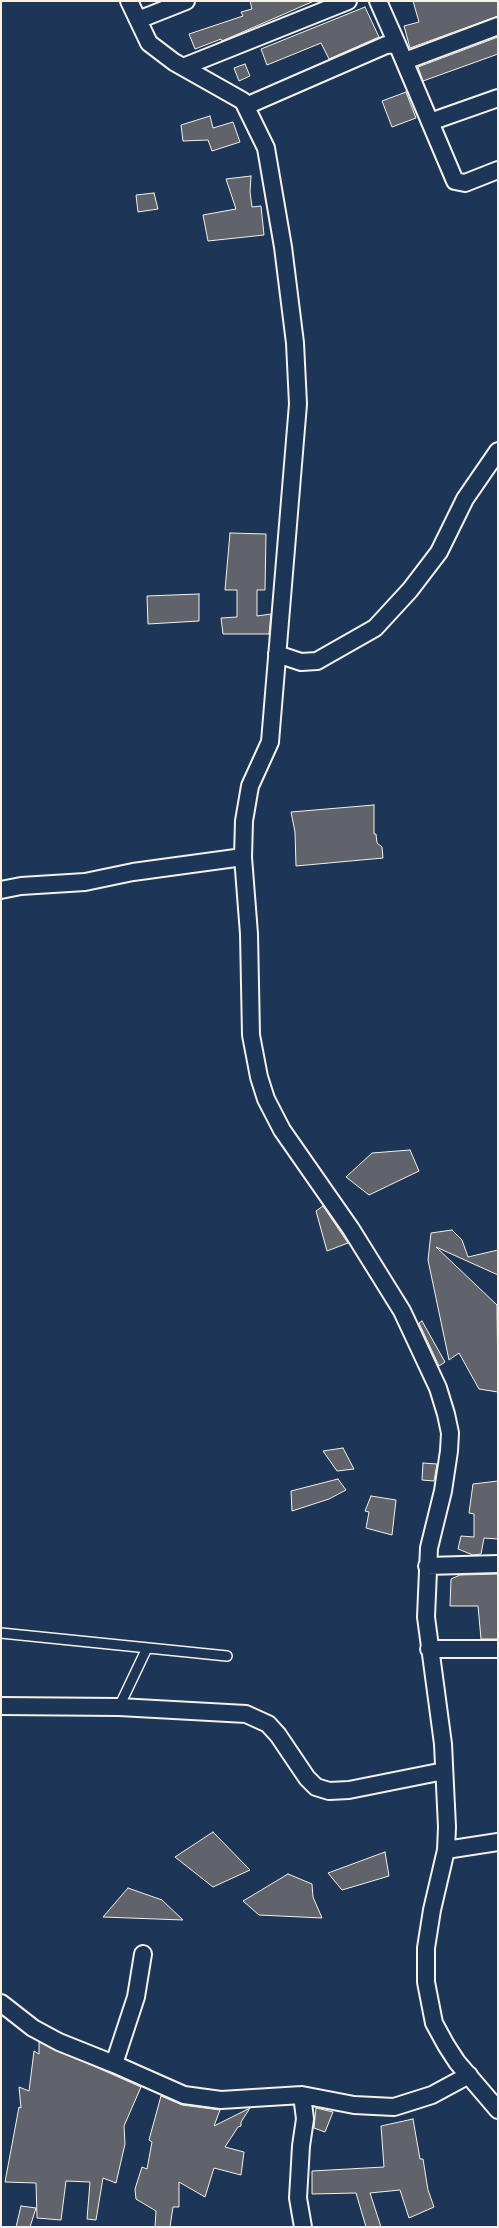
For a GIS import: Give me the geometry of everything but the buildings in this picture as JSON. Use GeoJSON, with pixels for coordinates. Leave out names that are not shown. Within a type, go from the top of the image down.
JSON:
{"type":"FeatureCollection","features":[{"type":"Feature","properties":{"kind":"street"},"geometry":{"type":"LineString","coordinates":[[129,1],[150,43],[183,67],[243,101],[266,148],[283,247],[295,352],[298,404],[270,742],[250,786],[244,821],[251,1035],[254,1058],[266,1099],[282,1130],[351,1229],[402,1311],[438,1388],[446,1414],[450,1433],[448,1465],[428,1548],[426,1617],[429,1649],[444,1744],[446,1850],[426,1948],[426,1982],[434,2023],[457,2062],[498,2110]]}},
{"type":"Feature","properties":{"kind":"street"},"geometry":{"type":"LineString","coordinates":[[138,20],[186,1]]}},
{"type":"Feature","properties":{"kind":"street"},"geometry":{"type":"LineString","coordinates":[[183,67],[348,1]]}},
{"type":"Feature","properties":{"kind":"street"},"geometry":{"type":"LineString","coordinates":[[378,1],[455,181],[465,183],[498,170]]}},
{"type":"Feature","properties":{"kind":"street"},"geometry":{"type":"LineString","coordinates":[[405,61],[498,26]]}},
{"type":"Feature","properties":{"kind":"street"},"geometry":{"type":"LineString","coordinates":[[246,106],[386,46],[397,44]]}},
{"type":"Feature","properties":{"kind":"street"},"geometry":{"type":"LineString","coordinates":[[430,122],[498,98]]}},
{"type":"Feature","properties":{"kind":"street"},"geometry":{"type":"LineString","coordinates":[[277,654],[301,662],[317,661],[375,628],[410,590],[439,552],[465,499],[498,451]]}},
{"type":"Feature","properties":{"kind":"street"},"geometry":{"type":"LineString","coordinates":[[1,890],[21,886],[85,882],[133,872],[244,857]]}},
{"type":"Feature","properties":{"kind":"street"},"geometry":{"type":"LineString","coordinates":[[427,1566],[498,1564]]}},
{"type":"Feature","properties":{"kind":"street"},"geometry":{"type":"LineString","coordinates":[[429,1649],[498,1649]]}},
{"type":"Feature","properties":{"kind":"street"},"geometry":{"type":"LineString","coordinates":[[1,1706],[119,1707],[230,1712],[258,1718],[268,1724],[278,1735],[307,1778],[322,1790],[344,1790],[444,1771]]}},
{"type":"Feature","properties":{"kind":"street"},"geometry":{"type":"LineString","coordinates":[[446,1850],[498,1842]]}},
{"type":"Feature","properties":{"kind":"street"},"geometry":{"type":"LineString","coordinates":[[114,2064],[136,1997],[143,1954]]}},
{"type":"Feature","properties":{"kind":"street"},"geometry":{"type":"LineString","coordinates":[[1,2003],[19,2018],[77,2051],[114,2064],[184,2095],[220,2100],[302,2095],[354,2105],[394,2107],[426,2098],[469,2075]]}},
{"type":"Feature","properties":{"kind":"street"},"geometry":{"type":"LineString","coordinates":[[302,2095],[305,2119],[301,2146],[298,2198],[303,2227]]}},
{"type":"Feature","properties":{"kind":"lane"},"geometry":{"type":"LineString","coordinates":[[1,1633],[227,1656]]}},
{"type":"Feature","properties":{"kind":"lane"},"geometry":{"type":"LineString","coordinates":[[119,1707],[147,1648]]}}]}
